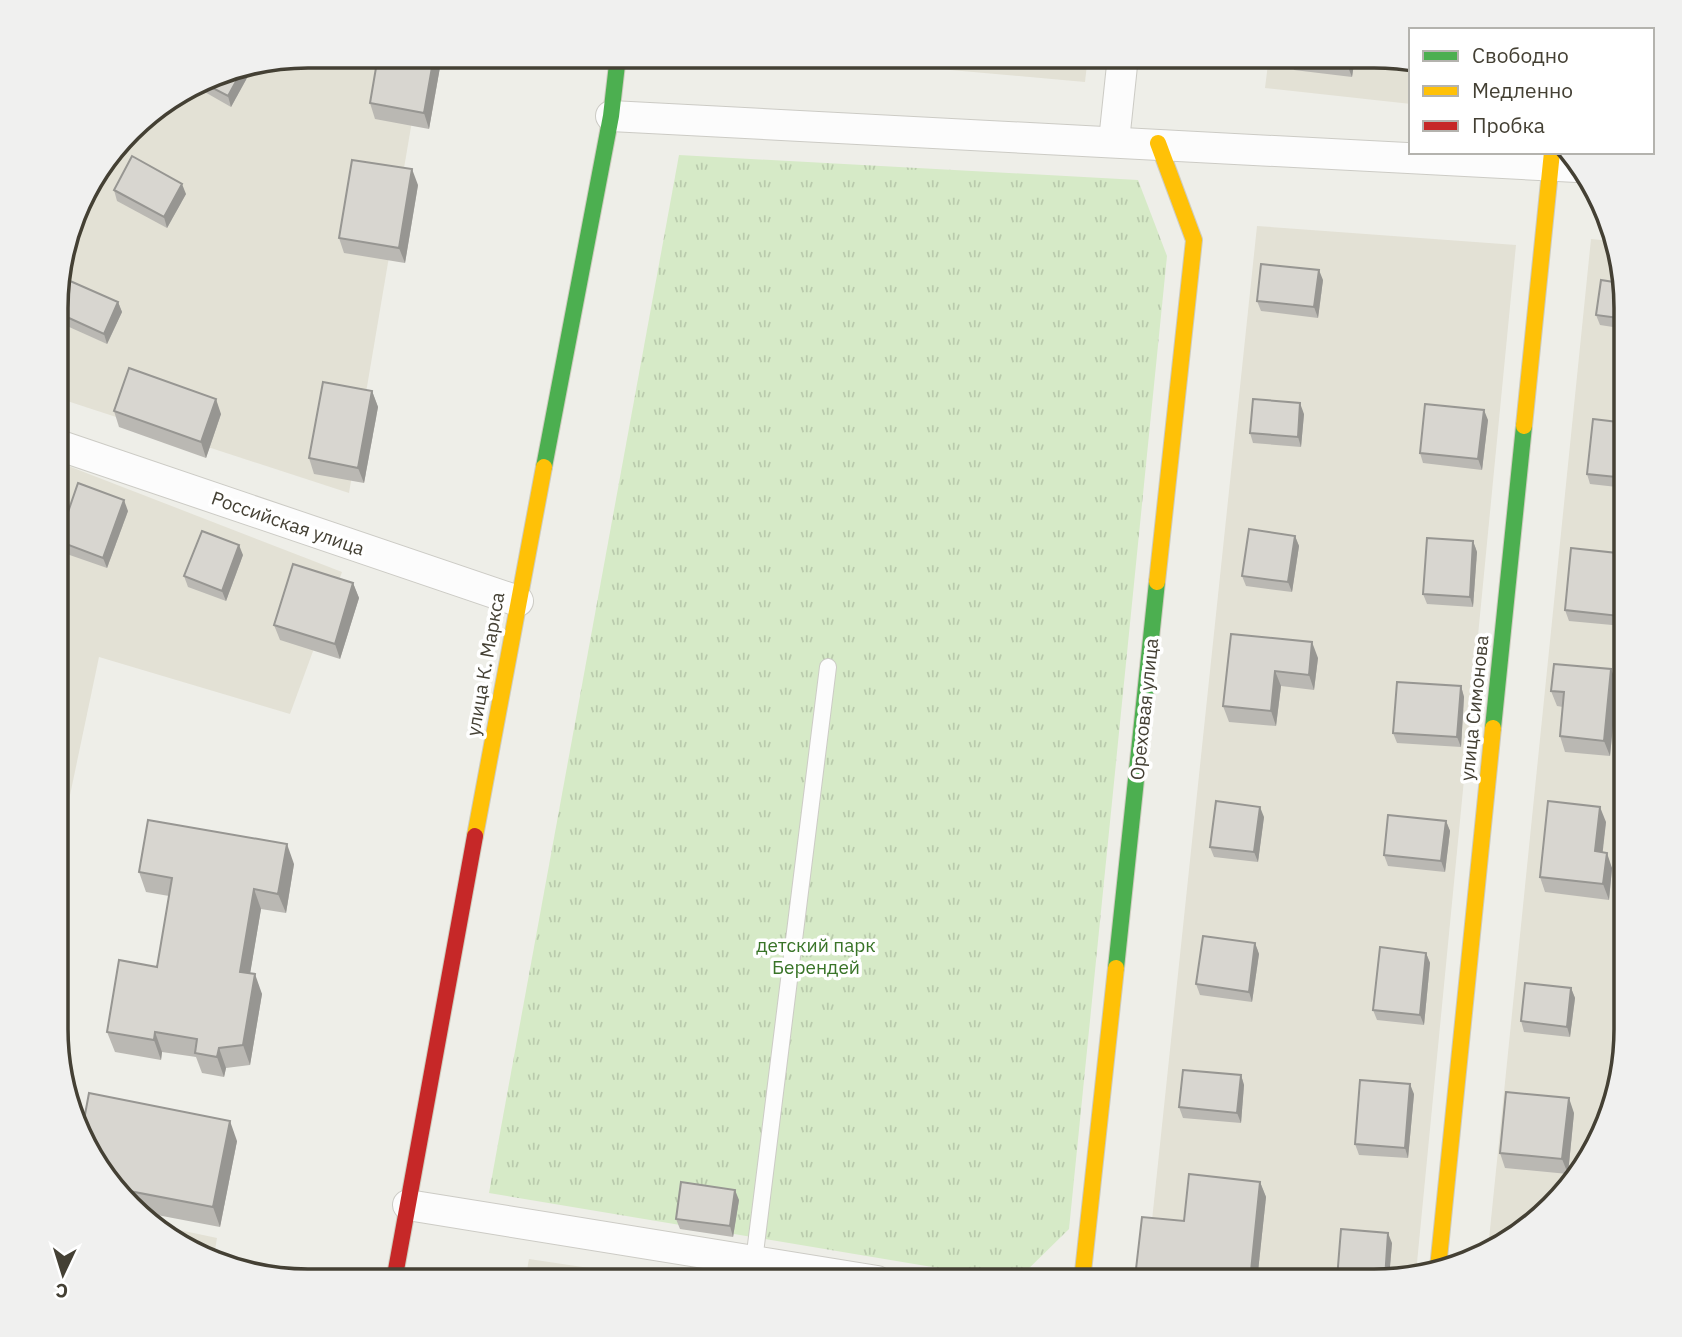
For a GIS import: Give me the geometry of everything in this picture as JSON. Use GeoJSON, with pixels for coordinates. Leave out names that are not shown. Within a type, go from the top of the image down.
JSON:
{"type":"FeatureCollection","features":[{"type":"Feature","properties":{"kind":"street","name":"улица К. Маркса"},"geometry":{"type":"LineString","coordinates":[[396,1268],[517,601],[611,116],[616,69]]}},
{"type":"Feature","properties":{"kind":"street"},"geometry":{"type":"LineString","coordinates":[[1114,141],[1122,69]]}},
{"type":"Feature","properties":{"kind":"street"},"geometry":{"type":"LineString","coordinates":[[611,116],[1560,161]]}},
{"type":"Feature","properties":{"kind":"street","name":"Ореховая улица"},"geometry":{"type":"LineString","coordinates":[[1083,1269],[1194,240],[1158,143]]}},
{"type":"Feature","properties":{"kind":"street","name":"улица Симонова"},"geometry":{"type":"LineString","coordinates":[[1439,1260],[1560,161]]}},
{"type":"Feature","properties":{"kind":"street","name":"Российская улица"},"geometry":{"type":"LineString","coordinates":[[68,448],[517,601]]}},
{"type":"Feature","properties":{"kind":"street"},"geometry":{"type":"LineString","coordinates":[[408,1205],[800,1268]]}},
{"type":"Feature","properties":{"kind":"lane"},"geometry":{"type":"LineString","coordinates":[[754,1261],[828,667]]}},
{"type":"Feature","properties":{"kind":"shaded area"},"geometry":{"type":"Polygon","coordinates":[[[293,69],[421,69],[349,493],[68,401],[70,277],[81,231],[100,188],[128,150],[150,128],[188,100],[231,81],[262,73],[293,69]]]}},
{"type":"Feature","properties":{"kind":"shaded area"},"geometry":{"type":"Polygon","coordinates":[[[939,69],[1086,69],[1085,82],[939,69]]]}},
{"type":"Feature","properties":{"kind":"shaded area"},"geometry":{"type":"Polygon","coordinates":[[[1267,69],[1409,71],[1409,104],[1265,88],[1267,69]]]}},
{"type":"Feature","properties":{"kind":"shaded area"},"geometry":{"type":"Polygon","coordinates":[[[1257,226],[1516,245],[1417,1265],[1374,1269],[1147,1269],[1257,226]]]}},
{"type":"Feature","properties":{"kind":"shaded area"},"geometry":{"type":"Polygon","coordinates":[[[1591,239],[1604,240],[1612,277],[1614,308],[1612,1060],[1606,1091],[1595,1121],[1573,1162],[1554,1187],[1532,1209],[1489,1240],[1591,239]]]}},
{"type":"Feature","properties":{"kind":"shaded area"},"geometry":{"type":"Polygon","coordinates":[[[68,466],[342,572],[290,714],[99,657],[69,801],[68,466]]]}},
{"type":"Feature","properties":{"kind":"shaded area"},"geometry":{"type":"Polygon","coordinates":[[[177,1230],[217,1238],[215,1250],[177,1230]]]}},
{"type":"Feature","properties":{"kind":"shaded area"},"geometry":{"type":"Polygon","coordinates":[[[529,1259],[591,1268],[527,1268],[529,1259]]]}},
{"type":"Feature","properties":{"kind":"green space","name":"детский парк Берендей"},"geometry":{"type":"Polygon","coordinates":[[[679,155],[1138,180],[1167,256],[1069,1229],[1029,1269],[942,1269],[489,1193],[679,155]]]}},
{"type":"Feature","properties":{"kind":"building"},"geometry":{"type":"Polygon","coordinates":[[[376,69],[432,69],[424,113],[370,103],[376,69]]]}},
{"type":"Feature","properties":{"kind":"building"},"geometry":{"type":"Polygon","coordinates":[[[237,79],[228,96],[213,88],[237,79]]]}},
{"type":"Feature","properties":{"kind":"building"},"geometry":{"type":"Polygon","coordinates":[[[132,156],[182,184],[164,217],[114,190],[132,156]]]}},
{"type":"Feature","properties":{"kind":"building"},"geometry":{"type":"Polygon","coordinates":[[[352,160],[412,169],[399,248],[339,238],[352,160]]]}},
{"type":"Feature","properties":{"kind":"building"},"geometry":{"type":"Polygon","coordinates":[[[1261,264],[1319,270],[1314,307],[1257,301],[1261,264]]]}},
{"type":"Feature","properties":{"kind":"building"},"geometry":{"type":"Polygon","coordinates":[[[1601,280],[1612,282],[1614,317],[1596,315],[1601,280]]]}},
{"type":"Feature","properties":{"kind":"building"},"geometry":{"type":"Polygon","coordinates":[[[70,281],[118,302],[104,334],[68,318],[70,281]]]}},
{"type":"Feature","properties":{"kind":"building"},"geometry":{"type":"Polygon","coordinates":[[[129,368],[216,399],[201,442],[114,411],[129,368]]]}},
{"type":"Feature","properties":{"kind":"building"},"geometry":{"type":"Polygon","coordinates":[[[323,382],[372,391],[358,468],[309,458],[323,382]]]}},
{"type":"Feature","properties":{"kind":"building"},"geometry":{"type":"Polygon","coordinates":[[[1253,399],[1300,403],[1298,437],[1250,433],[1253,399]]]}},
{"type":"Feature","properties":{"kind":"building"},"geometry":{"type":"Polygon","coordinates":[[[1425,404],[1484,410],[1478,459],[1420,453],[1425,404]]]}},
{"type":"Feature","properties":{"kind":"building"},"geometry":{"type":"Polygon","coordinates":[[[1593,419],[1614,422],[1614,477],[1587,474],[1593,419]]]}},
{"type":"Feature","properties":{"kind":"building"},"geometry":{"type":"Polygon","coordinates":[[[78,483],[124,500],[103,558],[68,545],[68,511],[78,483]]]}},
{"type":"Feature","properties":{"kind":"building"},"geometry":{"type":"Polygon","coordinates":[[[1249,529],[1295,536],[1288,582],[1242,576],[1249,529]]]}},
{"type":"Feature","properties":{"kind":"building"},"geometry":{"type":"Polygon","coordinates":[[[202,531],[239,545],[222,591],[184,576],[202,531]]]}},
{"type":"Feature","properties":{"kind":"building"},"geometry":{"type":"Polygon","coordinates":[[[1427,538],[1473,541],[1470,597],[1423,594],[1427,538]]]}},
{"type":"Feature","properties":{"kind":"building"},"geometry":{"type":"Polygon","coordinates":[[[1571,548],[1614,553],[1614,615],[1565,610],[1571,548]]]}},
{"type":"Feature","properties":{"kind":"building"},"geometry":{"type":"Polygon","coordinates":[[[293,564],[353,583],[335,644],[274,625],[293,564]]]}},
{"type":"Feature","properties":{"kind":"building"},"geometry":{"type":"Polygon","coordinates":[[[1231,634],[1312,642],[1309,675],[1275,671],[1271,711],[1223,706],[1231,634]]]}},
{"type":"Feature","properties":{"kind":"building"},"geometry":{"type":"Polygon","coordinates":[[[1554,664],[1611,669],[1604,741],[1560,736],[1564,692],[1551,691],[1554,664]]]}},
{"type":"Feature","properties":{"kind":"building"},"geometry":{"type":"Polygon","coordinates":[[[1397,682],[1461,686],[1457,737],[1393,733],[1397,682]]]}},
{"type":"Feature","properties":{"kind":"building"},"geometry":{"type":"Polygon","coordinates":[[[1216,801],[1260,807],[1254,852],[1210,847],[1216,801]]]}},
{"type":"Feature","properties":{"kind":"building"},"geometry":{"type":"Polygon","coordinates":[[[1548,801],[1600,807],[1595,851],[1607,853],[1603,884],[1540,877],[1548,801]]]}},
{"type":"Feature","properties":{"kind":"building"},"geometry":{"type":"Polygon","coordinates":[[[1388,815],[1446,821],[1441,861],[1384,855],[1388,815]]]}},
{"type":"Feature","properties":{"kind":"building"},"geometry":{"type":"Polygon","coordinates":[[[148,820],[287,844],[278,894],[254,889],[240,972],[255,974],[243,1045],[219,1048],[217,1057],[195,1053],[197,1039],[155,1032],[154,1040],[107,1032],[119,960],[157,967],[172,878],[139,872],[148,820]]]}},
{"type":"Feature","properties":{"kind":"building"},"geometry":{"type":"Polygon","coordinates":[[[1203,936],[1255,943],[1249,992],[1196,984],[1203,936]]]}},
{"type":"Feature","properties":{"kind":"building"},"geometry":{"type":"Polygon","coordinates":[[[1380,947],[1426,953],[1420,1015],[1373,1010],[1380,947]]]}},
{"type":"Feature","properties":{"kind":"building"},"geometry":{"type":"Polygon","coordinates":[[[1525,983],[1571,988],[1567,1027],[1521,1021],[1525,983]]]}},
{"type":"Feature","properties":{"kind":"building"},"geometry":{"type":"Polygon","coordinates":[[[1183,1070],[1241,1075],[1237,1113],[1179,1107],[1183,1070]]]}},
{"type":"Feature","properties":{"kind":"building"},"geometry":{"type":"Polygon","coordinates":[[[1360,1080],[1410,1084],[1405,1148],[1355,1144],[1360,1080]]]}},
{"type":"Feature","properties":{"kind":"building"},"geometry":{"type":"Polygon","coordinates":[[[1506,1092],[1569,1098],[1562,1159],[1500,1153],[1506,1092]]]}},
{"type":"Feature","properties":{"kind":"building"},"geometry":{"type":"Polygon","coordinates":[[[89,1093],[230,1121],[213,1207],[133,1192],[100,1149],[85,1115],[89,1093]]]}},
{"type":"Feature","properties":{"kind":"building"},"geometry":{"type":"Polygon","coordinates":[[[1189,1174],[1260,1182],[1251,1269],[1136,1269],[1142,1217],[1184,1221],[1189,1174]]]}},
{"type":"Feature","properties":{"kind":"building"},"geometry":{"type":"Polygon","coordinates":[[[681,1182],[735,1190],[730,1226],[676,1219],[681,1182]]]}},
{"type":"Feature","properties":{"kind":"building"},"geometry":{"type":"Polygon","coordinates":[[[1341,1229],[1388,1233],[1386,1268],[1338,1269],[1341,1229]]]}},
{"type":"Feature","properties":{"kind":"traffic: fast"},"geometry":{"type":"LineString","coordinates":[[544,467],[611,116],[616,69]]}},
{"type":"Feature","properties":{"kind":"traffic: fast"},"geometry":{"type":"LineString","coordinates":[[1493,728],[1524,426]]}},
{"type":"Feature","properties":{"kind":"traffic: fast"},"geometry":{"type":"LineString","coordinates":[[1116,968],[1157,582]]}},
{"type":"Feature","properties":{"kind":"traffic: slow"},"geometry":{"type":"LineString","coordinates":[[1157,582],[1194,240],[1158,143]]}},
{"type":"Feature","properties":{"kind":"traffic: slow"},"geometry":{"type":"LineString","coordinates":[[1524,426],[1552,154]]}},
{"type":"Feature","properties":{"kind":"traffic: slow"},"geometry":{"type":"LineString","coordinates":[[475,836],[544,467]]}},
{"type":"Feature","properties":{"kind":"traffic: slow"},"geometry":{"type":"LineString","coordinates":[[1439,1260],[1493,728]]}},
{"type":"Feature","properties":{"kind":"traffic: slow"},"geometry":{"type":"LineString","coordinates":[[1083,1269],[1116,968]]}},
{"type":"Feature","properties":{"kind":"traffic: jam"},"geometry":{"type":"LineString","coordinates":[[396,1268],[475,836]]}}]}
